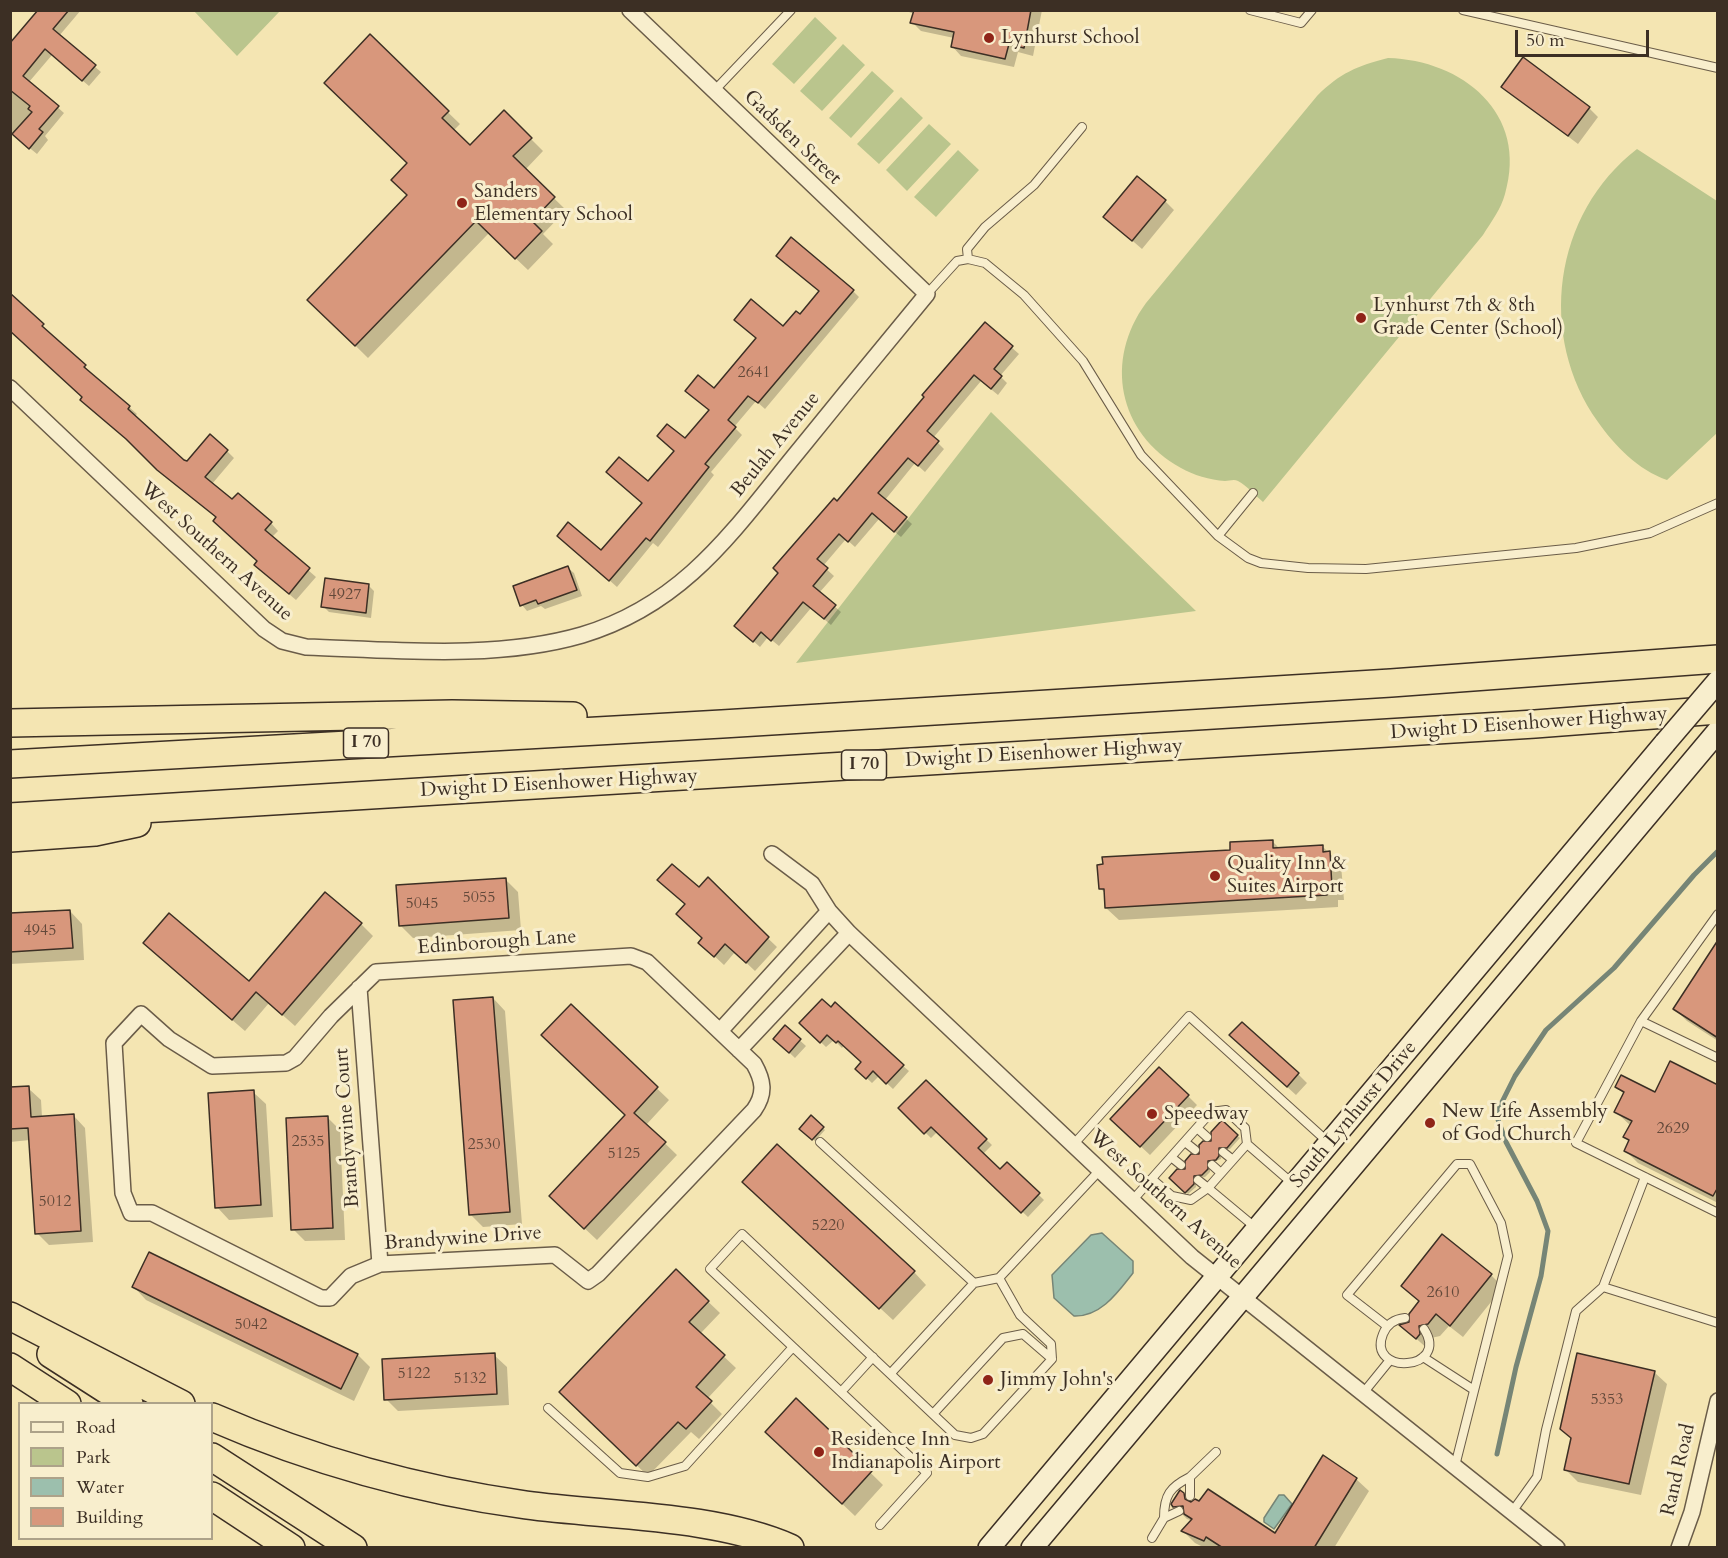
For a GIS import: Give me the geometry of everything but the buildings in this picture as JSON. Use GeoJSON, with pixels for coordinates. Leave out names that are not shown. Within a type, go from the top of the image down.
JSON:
{"type":"FeatureCollection","features":[{"type":"Feature","properties":{"kind":"highway","name":"I 70"},"geometry":{"type":"LineString","coordinates":[[10,764],[1391,683],[1718,658]]}},
{"type":"Feature","properties":{"kind":"highway","name":"Dwight D Eisenhower Highway"},"geometry":{"type":"LineString","coordinates":[[10,817],[1535,724],[1718,710]]}},
{"type":"Feature","properties":{"kind":"highway"},"geometry":{"type":"LineString","coordinates":[[10,723],[533,714],[722,724]]}},
{"type":"Feature","properties":{"kind":"highway"},"geometry":{"type":"LineString","coordinates":[[10,838],[94,832],[222,804]]}},
{"type":"Feature","properties":{"kind":"highway"},"geometry":{"type":"LineString","coordinates":[[10,1316],[178,1402]]}},
{"type":"Feature","properties":{"kind":"highway"},"geometry":{"type":"LineString","coordinates":[[10,1328],[126,1402]]}},
{"type":"Feature","properties":{"kind":"highway"},"geometry":{"type":"LineString","coordinates":[[16,1371],[65,1402]]}},
{"type":"Feature","properties":{"kind":"highway"},"geometry":{"type":"LineString","coordinates":[[213,1417],[318,1457],[429,1487],[526,1505],[717,1526],[755,1535],[790,1548]]}},
{"type":"Feature","properties":{"kind":"highway"},"geometry":{"type":"LineString","coordinates":[[213,1457],[353,1548]]}},
{"type":"Feature","properties":{"kind":"highway"},"geometry":{"type":"LineString","coordinates":[[213,1497],[291,1548]]}},
{"type":"Feature","properties":{"kind":"main road","name":"South Lynhurst Drive"},"geometry":{"type":"LineString","coordinates":[[989,1548],[1718,681]]}},
{"type":"Feature","properties":{"kind":"main road","name":"South Lynhurst Drive"},"geometry":{"type":"LineString","coordinates":[[1032,1548],[1714,735]]}},
{"type":"Feature","properties":{"kind":"street","name":"Gadsden Street"},"geometry":{"type":"LineString","coordinates":[[630,10],[927,294]]}},
{"type":"Feature","properties":{"kind":"street","name":"Beulah Avenue"},"geometry":{"type":"LineString","coordinates":[[644,608],[662,597],[710,558],[927,294]]}},
{"type":"Feature","properties":{"kind":"street","name":"West Southern Avenue"},"geometry":{"type":"LineString","coordinates":[[10,388],[264,629],[290,644],[306,647],[432,652],[525,646],[583,634],[644,608]]}},
{"type":"Feature","properties":{"kind":"street","name":"West Southern Avenue"},"geometry":{"type":"LineString","coordinates":[[772,854],[812,884],[830,911],[849,933],[1131,1202],[1217,1277],[1557,1548]]}},
{"type":"Feature","properties":{"kind":"street"},"geometry":{"type":"LineString","coordinates":[[720,1031],[830,911]]}},
{"type":"Feature","properties":{"kind":"street"},"geometry":{"type":"LineString","coordinates":[[739,1050],[849,933]]}},
{"type":"Feature","properties":{"kind":"street","name":"Edinborough Lane"},"geometry":{"type":"LineString","coordinates":[[141,1014],[169,1039],[212,1066],[286,1063],[295,1058],[358,988],[376,972],[631,956],[647,962],[720,1031]]}},
{"type":"Feature","properties":{"kind":"street","name":"Brandywine Court"},"geometry":{"type":"LineString","coordinates":[[358,988],[380,1264]]}},
{"type":"Feature","properties":{"kind":"street","name":"Brandywine Drive"},"geometry":{"type":"LineString","coordinates":[[141,1014],[114,1043],[123,1193],[131,1213],[152,1213],[321,1298],[330,1298],[351,1276],[380,1264],[555,1254],[588,1281],[591,1279],[756,1107],[763,1089],[761,1077],[754,1064],[720,1031]]}},
{"type":"Feature","properties":{"kind":"street","name":"Rand Road"},"geometry":{"type":"LineString","coordinates":[[1679,1548],[1692,1512],[1718,1401]]}},
{"type":"Feature","properties":{"kind":"lane"},"geometry":{"type":"LineString","coordinates":[[714,91],[791,10]]}},
{"type":"Feature","properties":{"kind":"lane"},"geometry":{"type":"LineString","coordinates":[[1250,10],[1300,23],[1312,10]]}},
{"type":"Feature","properties":{"kind":"lane"},"geometry":{"type":"LineString","coordinates":[[1463,10],[1718,68]]}},
{"type":"Feature","properties":{"kind":"lane"},"geometry":{"type":"LineString","coordinates":[[968,259],[967,249],[985,227],[1034,185],[1082,127]]}},
{"type":"Feature","properties":{"kind":"lane"},"geometry":{"type":"LineString","coordinates":[[927,294],[957,261],[968,259],[992,268],[1047,318],[1083,361],[1132,443],[1218,536],[1248,558],[1261,563],[1308,568],[1366,569],[1595,545],[1650,533],[1718,503]]}},
{"type":"Feature","properties":{"kind":"lane"},"geometry":{"type":"LineString","coordinates":[[1218,536],[1252,493]]}},
{"type":"Feature","properties":{"kind":"lane"},"geometry":{"type":"LineString","coordinates":[[1718,915],[1641,1021],[1576,1143],[1718,1213]]}},
{"type":"Feature","properties":{"kind":"lane"},"geometry":{"type":"LineString","coordinates":[[1073,1145],[1189,1016],[1330,1143]]}},
{"type":"Feature","properties":{"kind":"lane"},"geometry":{"type":"LineString","coordinates":[[1641,1021],[1718,1059]]}},
{"type":"Feature","properties":{"kind":"lane"},"geometry":{"type":"LineString","coordinates":[[1131,1202],[1211,1112],[1226,1110],[1245,1128],[1247,1144],[1294,1185]]}},
{"type":"Feature","properties":{"kind":"lane"},"geometry":{"type":"LineString","coordinates":[[1197,1128],[1207,1137]]}},
{"type":"Feature","properties":{"kind":"lane"},"geometry":{"type":"LineString","coordinates":[[820,1142],[974,1283]]}},
{"type":"Feature","properties":{"kind":"lane"},"geometry":{"type":"LineString","coordinates":[[1185,1142],[1194,1150]]}},
{"type":"Feature","properties":{"kind":"lane"},"geometry":{"type":"LineString","coordinates":[[1152,1179],[1172,1196],[1191,1200],[1208,1188],[1247,1144]]}},
{"type":"Feature","properties":{"kind":"lane"},"geometry":{"type":"LineString","coordinates":[[1223,1152],[1233,1160]]}},
{"type":"Feature","properties":{"kind":"lane"},"geometry":{"type":"LineString","coordinates":[[1171,1157],[1181,1165]]}},
{"type":"Feature","properties":{"kind":"lane"},"geometry":{"type":"LineString","coordinates":[[1387,1326],[1347,1295],[1457,1164],[1470,1164],[1501,1223],[1509,1256],[1455,1466]]}},
{"type":"Feature","properties":{"kind":"lane"},"geometry":{"type":"LineString","coordinates":[[1212,1165],[1221,1173]]}},
{"type":"Feature","properties":{"kind":"lane"},"geometry":{"type":"LineString","coordinates":[[891,1373],[974,1283],[999,1278],[1099,1171]]}},
{"type":"Feature","properties":{"kind":"lane"},"geometry":{"type":"LineString","coordinates":[[1512,1512],[1537,1477],[1546,1430],[1576,1311],[1603,1287],[1645,1177]]}},
{"type":"Feature","properties":{"kind":"lane"},"geometry":{"type":"LineString","coordinates":[[1198,1180],[1257,1228]]}},
{"type":"Feature","properties":{"kind":"lane"},"geometry":{"type":"LineString","coordinates":[[880,1525],[927,1473],[710,1269],[742,1234],[955,1435],[971,1438],[983,1434],[1052,1359],[1051,1344],[1020,1315],[999,1278]]}},
{"type":"Feature","properties":{"kind":"lane"},"geometry":{"type":"LineString","coordinates":[[1603,1287],[1718,1323]]}},
{"type":"Feature","properties":{"kind":"lane"},"geometry":{"type":"LineString","coordinates":[[1390,1360],[1382,1343],[1387,1326],[1397,1319],[1405,1318]]}},
{"type":"Feature","properties":{"kind":"lane"},"geometry":{"type":"LineString","coordinates":[[1390,1360],[1407,1364],[1424,1357],[1429,1346],[1424,1329]]}},
{"type":"Feature","properties":{"kind":"lane"},"geometry":{"type":"LineString","coordinates":[[933,1414],[1003,1338],[1023,1334],[1052,1359]]}},
{"type":"Feature","properties":{"kind":"lane"},"geometry":{"type":"LineString","coordinates":[[548,1408],[620,1473],[648,1477],[685,1466],[794,1347]]}},
{"type":"Feature","properties":{"kind":"lane"},"geometry":{"type":"LineString","coordinates":[[841,1392],[873,1357]]}},
{"type":"Feature","properties":{"kind":"lane"},"geometry":{"type":"LineString","coordinates":[[1424,1357],[1474,1390]]}},
{"type":"Feature","properties":{"kind":"lane"},"geometry":{"type":"LineString","coordinates":[[1364,1392],[1390,1360]]}},
{"type":"Feature","properties":{"kind":"lane"},"geometry":{"type":"LineString","coordinates":[[1152,1538],[1164,1518],[1164,1502],[1175,1485],[1190,1477],[1216,1452]]}},
{"type":"Feature","properties":{"kind":"lane"},"geometry":{"type":"LineString","coordinates":[[1190,1477],[1190,1496]]}},
{"type":"Feature","properties":{"kind":"lane"},"geometry":{"type":"LineString","coordinates":[[1164,1518],[1179,1511]]}},
{"type":"Feature","properties":{"kind":"green space"},"geometry":{"type":"Polygon","coordinates":[[[193,10],[280,10],[280,11],[237,56],[193,10]]]}},
{"type":"Feature","properties":{"kind":"green space"},"geometry":{"type":"Polygon","coordinates":[[[815,17],[837,38],[794,84],[772,64],[815,17]]]}},
{"type":"Feature","properties":{"kind":"green space"},"geometry":{"type":"Polygon","coordinates":[[[843,44],[865,65],[822,111],[800,91],[843,44]]]}},
{"type":"Feature","properties":{"kind":"green space"},"geometry":{"type":"Polygon","coordinates":[[[1388,58],[1415,61],[1441,69],[1464,81],[1483,96],[1498,116],[1507,139],[1510,165],[1505,194],[1483,235],[1263,502],[1238,481],[1208,478],[1181,468],[1160,453],[1143,435],[1131,415],[1124,394],[1122,371],[1125,348],[1133,325],[1146,303],[1317,96],[1333,81],[1350,71],[1388,58]]]}},
{"type":"Feature","properties":{"kind":"green space"},"geometry":{"type":"Polygon","coordinates":[[[872,71],[894,91],[851,138],[829,118],[872,71]]]}},
{"type":"Feature","properties":{"kind":"green space"},"geometry":{"type":"Polygon","coordinates":[[[901,97],[923,118],[879,164],[857,144],[901,97]]]}},
{"type":"Feature","properties":{"kind":"green space"},"geometry":{"type":"Polygon","coordinates":[[[929,124],[951,144],[907,191],[886,170],[929,124]]]}},
{"type":"Feature","properties":{"kind":"green space"},"geometry":{"type":"Polygon","coordinates":[[[1637,149],[1717,201],[1717,433],[1667,480],[1637,464],[1612,440],[1598,422],[1579,388],[1567,352],[1561,315],[1563,278],[1572,241],[1587,207],[1609,176],[1637,149]]]}},
{"type":"Feature","properties":{"kind":"green space"},"geometry":{"type":"Polygon","coordinates":[[[958,150],[979,170],[936,217],[914,197],[958,150]]]}},
{"type":"Feature","properties":{"kind":"green space"},"geometry":{"type":"Polygon","coordinates":[[[991,412],[1196,611],[796,663],[991,412]]]}},
{"type":"Feature","properties":{"kind":"water"},"geometry":{"type":"Polygon","coordinates":[[[1102,1233],[1133,1261],[1133,1273],[1101,1308],[1084,1315],[1074,1316],[1054,1298],[1052,1275],[1091,1235],[1102,1233]]]}},
{"type":"Feature","properties":{"kind":"water"},"geometry":{"type":"Polygon","coordinates":[[[1279,1495],[1284,1495],[1292,1504],[1274,1529],[1264,1522],[1264,1518],[1279,1495]]]}},
{"type":"Feature","properties":{"kind":"waterway"},"geometry":{"type":"LineString","coordinates":[[1497,1454],[1516,1367],[1541,1276],[1548,1231],[1537,1201],[1506,1142],[1496,1114],[1515,1076],[1546,1030],[1614,968],[1694,875],[1718,851]]}},
{"type":"Feature","properties":{"kind":"place","name":"Lynhurst School"},"geometry":{"type":"Point","coordinates":[989,38]}},
{"type":"Feature","properties":{"kind":"place","name":"Sanders Elementary School"},"geometry":{"type":"Point","coordinates":[462,203]}},
{"type":"Feature","properties":{"kind":"place","name":"Lynhurst 7th & 8th Grade Center (School)"},"geometry":{"type":"Point","coordinates":[1361,318]}},
{"type":"Feature","properties":{"kind":"place","name":"Quality Inn & Suites Airport"},"geometry":{"type":"Point","coordinates":[1215,876]}},
{"type":"Feature","properties":{"kind":"place","name":"Speedway"},"geometry":{"type":"Point","coordinates":[1152,1114]}},
{"type":"Feature","properties":{"kind":"place","name":"New Life Assembly of God Church"},"geometry":{"type":"Point","coordinates":[1430,1123]}},
{"type":"Feature","properties":{"kind":"place","name":"Jimmy John's"},"geometry":{"type":"Point","coordinates":[988,1380]}},
{"type":"Feature","properties":{"kind":"place","name":"Residence Inn Indianapolis Airport"},"geometry":{"type":"Point","coordinates":[819,1452]}}]}
